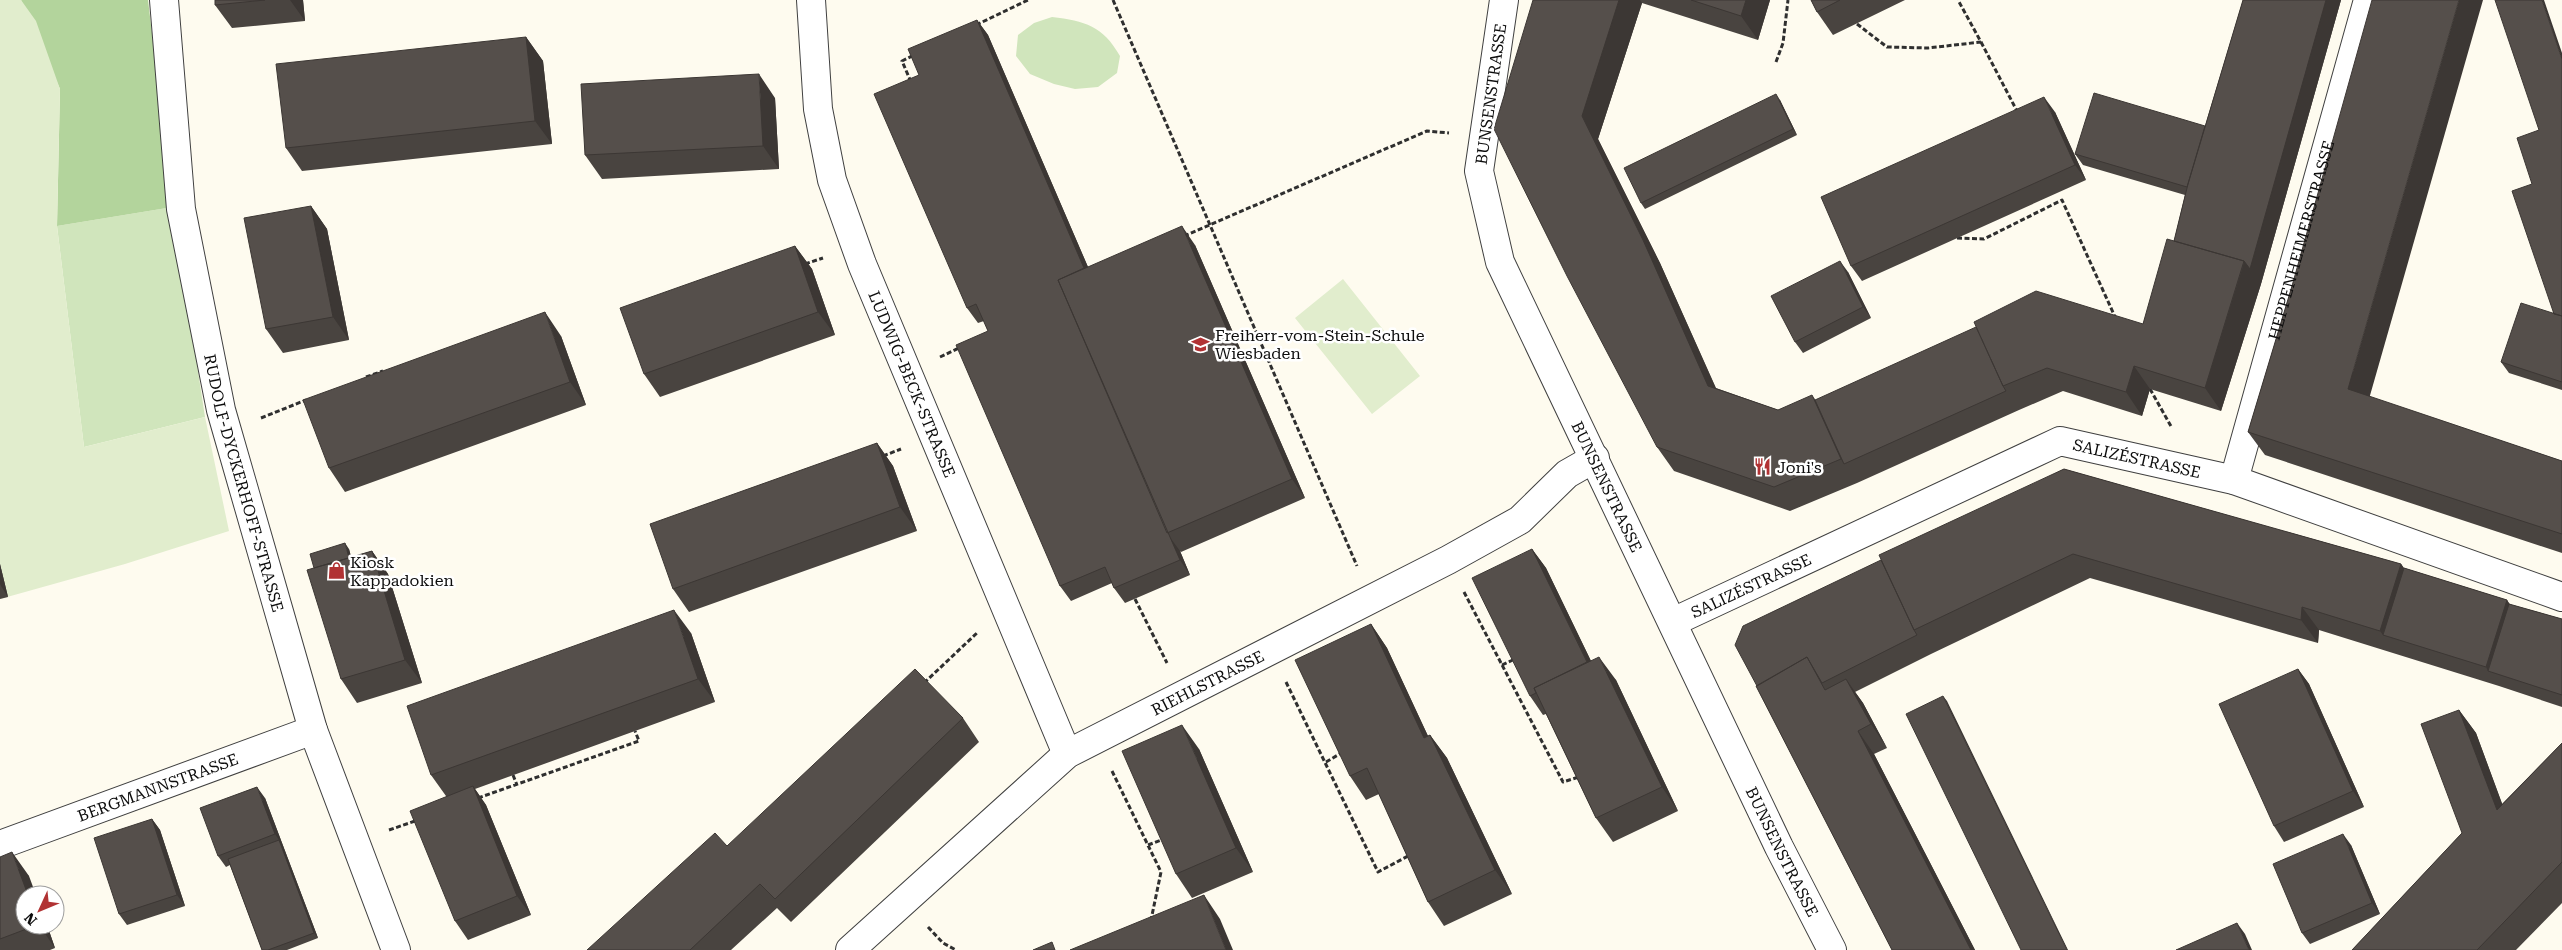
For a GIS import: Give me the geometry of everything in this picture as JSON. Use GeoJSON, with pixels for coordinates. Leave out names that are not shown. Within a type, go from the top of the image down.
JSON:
{"type":"FeatureCollection","features":[{"type":"Feature","properties":{"kind":"street","name":"RUDOLF-DYCKERHOFF-STRASSE"},"geometry":{"type":"LineString","coordinates":[[164,0],[181,209],[221,410],[314,730],[396,950]]}},
{"type":"Feature","properties":{"kind":"street","name":"LUDWIG-BECK-STRASSE"},"geometry":{"type":"LineString","coordinates":[[810,0],[820,118],[832,180],[856,247],[1067,754]]}},
{"type":"Feature","properties":{"kind":"street","name":"BUNSENSTRASSE"},"geometry":{"type":"LineString","coordinates":[[1504,0],[1479,171],[1500,262],[1779,847],[1832,950]]}},
{"type":"Feature","properties":{"kind":"street","name":"HEPPENHEIMERSTRASSE"},"geometry":{"type":"LineString","coordinates":[[2234,480],[2368,0]]}},
{"type":"Feature","properties":{"kind":"street","name":"SALIZÉSTRASSE"},"geometry":{"type":"LineString","coordinates":[[1673,622],[2060,441],[2234,480],[2562,597]]}},
{"type":"Feature","properties":{"kind":"street","name":"RIEHLSTRASSE"},"geometry":{"type":"LineString","coordinates":[[850,950],[1067,754],[1448,560],[1520,520],[1567,474],[1595,458]]}},
{"type":"Feature","properties":{"kind":"street","name":"BERGMANNSTRASSE"},"geometry":{"type":"LineString","coordinates":[[0,845],[314,730]]}},
{"type":"Feature","properties":{"kind":"path"},"geometry":{"type":"LineString","coordinates":[[974,26],[1028,0]]}},
{"type":"Feature","properties":{"kind":"path"},"geometry":{"type":"LineString","coordinates":[[1113,0],[1371,599]]}},
{"type":"Feature","properties":{"kind":"path"},"geometry":{"type":"LineString","coordinates":[[1776,62],[1783,43],[1788,0]]}},
{"type":"Feature","properties":{"kind":"path"},"geometry":{"type":"LineString","coordinates":[[1958,0],[2021,118]]}},
{"type":"Feature","properties":{"kind":"path"},"geometry":{"type":"LineString","coordinates":[[1857,24],[1887,47],[1928,48],[1981,42]]}},
{"type":"Feature","properties":{"kind":"path"},"geometry":{"type":"LineString","coordinates":[[918,80],[912,83],[902,61],[920,52]]}},
{"type":"Feature","properties":{"kind":"path"},"geometry":{"type":"LineString","coordinates":[[1183,236],[1427,131],[1484,137]]}},
{"type":"Feature","properties":{"kind":"path"},"geometry":{"type":"LineString","coordinates":[[1956,238],[1984,239],[2062,200],[2120,328]]}},
{"type":"Feature","properties":{"kind":"path"},"geometry":{"type":"LineString","coordinates":[[801,266],[856,247]]}},
{"type":"Feature","properties":{"kind":"path"},"geometry":{"type":"LineString","coordinates":[[907,371],[968,344]]}},
{"type":"Feature","properties":{"kind":"path"},"geometry":{"type":"LineString","coordinates":[[360,380],[387,370]]}},
{"type":"Feature","properties":{"kind":"path"},"geometry":{"type":"LineString","coordinates":[[378,373],[381,381]]}},
{"type":"Feature","properties":{"kind":"path"},"geometry":{"type":"LineString","coordinates":[[227,430],[307,400]]}},
{"type":"Feature","properties":{"kind":"path"},"geometry":{"type":"LineString","coordinates":[[881,457],[934,437]]}},
{"type":"Feature","properties":{"kind":"path"},"geometry":{"type":"LineString","coordinates":[[1448,560],[1564,782],[1581,776]]}},
{"type":"Feature","properties":{"kind":"path"},"geometry":{"type":"LineString","coordinates":[[1135,599],[1183,695]]}},
{"type":"Feature","properties":{"kind":"path"},"geometry":{"type":"LineString","coordinates":[[920,686],[1006,606]]}},
{"type":"Feature","properties":{"kind":"path"},"geometry":{"type":"LineString","coordinates":[[1270,650],[1378,872],[1411,854]]}},
{"type":"Feature","properties":{"kind":"path"},"geometry":{"type":"LineString","coordinates":[[1502,664],[1515,659]]}},
{"type":"Feature","properties":{"kind":"path"},"geometry":{"type":"LineString","coordinates":[[472,801],[640,741],[635,731]]}},
{"type":"Feature","properties":{"kind":"path"},"geometry":{"type":"LineString","coordinates":[[1097,739],[1161,872],[1150,928]]}},
{"type":"Feature","properties":{"kind":"path"},"geometry":{"type":"LineString","coordinates":[[1326,762],[1344,752]]}},
{"type":"Feature","properties":{"kind":"path"},"geometry":{"type":"LineString","coordinates":[[513,775],[517,785]]}},
{"type":"Feature","properties":{"kind":"path"},"geometry":{"type":"LineString","coordinates":[[355,842],[427,816]]}},
{"type":"Feature","properties":{"kind":"path"},"geometry":{"type":"LineString","coordinates":[[1148,845],[1166,838]]}},
{"type":"Feature","properties":{"kind":"green space"},"geometry":{"type":"Polygon","coordinates":[[[0,0],[21,0],[36,21],[60,89],[57,226],[84,447],[205,417],[229,531],[125,564],[0,599],[0,0]]]}},
{"type":"Feature","properties":{"kind":"green space"},"geometry":{"type":"Polygon","coordinates":[[[21,0],[148,0],[173,207],[57,226],[60,89],[21,0]]]}},
{"type":"Feature","properties":{"kind":"green space"},"geometry":{"type":"Polygon","coordinates":[[[1052,17],[1084,23],[1107,38],[1120,56],[1117,73],[1098,87],[1075,89],[1054,84],[1030,74],[1016,56],[1018,35],[1034,23],[1052,17]]]}},
{"type":"Feature","properties":{"kind":"green space"},"geometry":{"type":"Polygon","coordinates":[[[173,207],[205,417],[84,447],[57,226],[173,207]]]}},
{"type":"Feature","properties":{"kind":"green space"},"geometry":{"type":"Polygon","coordinates":[[[1343,279],[1420,376],[1372,414],[1295,318],[1343,279]]]}},
{"type":"Feature","properties":{"kind":"building"},"geometry":{"type":"Polygon","coordinates":[[[215,0],[265,0],[215,5],[215,0]]]}},
{"type":"Feature","properties":{"kind":"building"},"geometry":{"type":"Polygon","coordinates":[[[1533,0],[1619,0],[1582,116],[1643,240],[1708,386],[1778,410],[1812,395],[1841,459],[1774,487],[1657,447],[1567,276],[1494,129],[1533,0]]]}},
{"type":"Feature","properties":{"kind":"building"},"geometry":{"type":"Polygon","coordinates":[[[1691,0],[1746,0],[1741,16],[1691,0]]]}},
{"type":"Feature","properties":{"kind":"building"},"geometry":{"type":"Polygon","coordinates":[[[1811,0],[1840,0],[1817,12],[1811,0]]]}},
{"type":"Feature","properties":{"kind":"building"},"geometry":{"type":"Polygon","coordinates":[[[2243,0],[2326,0],[2250,269],[2244,261],[2174,241],[2188,184],[2243,0]]]}},
{"type":"Feature","properties":{"kind":"building"},"geometry":{"type":"Polygon","coordinates":[[[2372,0],[2459,0],[2348,389],[2562,461],[2562,534],[2248,432],[2292,286],[2372,0]]]}},
{"type":"Feature","properties":{"kind":"building"},"geometry":{"type":"Polygon","coordinates":[[[2495,0],[2542,0],[2562,59],[2562,316],[2554,314],[2512,191],[2532,184],[2517,138],[2539,130],[2495,0]]]}},
{"type":"Feature","properties":{"kind":"building"},"geometry":{"type":"Polygon","coordinates":[[[977,20],[1084,268],[1058,280],[1180,560],[1114,588],[1105,567],[1060,586],[956,345],[988,331],[976,304],[967,308],[874,94],[919,75],[908,49],[977,20]]]}},
{"type":"Feature","properties":{"kind":"building"},"geometry":{"type":"Polygon","coordinates":[[[526,37],[535,121],[286,148],[276,64],[526,37]]]}},
{"type":"Feature","properties":{"kind":"building"},"geometry":{"type":"Polygon","coordinates":[[[759,74],[763,146],[585,155],[581,84],[759,74]]]}},
{"type":"Feature","properties":{"kind":"building"},"geometry":{"type":"Polygon","coordinates":[[[2094,93],[2205,126],[2187,187],[2075,154],[2094,93]]]}},
{"type":"Feature","properties":{"kind":"building"},"geometry":{"type":"Polygon","coordinates":[[[1776,94],[1793,129],[1641,203],[1624,168],[1776,94]]]}},
{"type":"Feature","properties":{"kind":"building"},"geometry":{"type":"Polygon","coordinates":[[[2044,97],[2075,165],[1851,266],[1821,197],[2044,97]]]}},
{"type":"Feature","properties":{"kind":"building"},"geometry":{"type":"Polygon","coordinates":[[[311,206],[333,317],[266,329],[244,218],[311,206]]]}},
{"type":"Feature","properties":{"kind":"building"},"geometry":{"type":"Polygon","coordinates":[[[1182,226],[1292,479],[1167,533],[1058,280],[1182,226]]]}},
{"type":"Feature","properties":{"kind":"building"},"geometry":{"type":"Polygon","coordinates":[[[2167,239],[2244,261],[2205,388],[2134,366],[2126,392],[2047,368],[2003,386],[1974,322],[2036,291],[2143,324],[2167,239]]]}},
{"type":"Feature","properties":{"kind":"building"},"geometry":{"type":"Polygon","coordinates":[[[795,246],[818,312],[644,374],[620,308],[795,246]]]}},
{"type":"Feature","properties":{"kind":"building"},"geometry":{"type":"Polygon","coordinates":[[[1840,261],[1863,307],[1795,342],[1771,296],[1840,261]]]}},
{"type":"Feature","properties":{"kind":"building"},"geometry":{"type":"Polygon","coordinates":[[[2521,303],[2562,316],[2562,382],[2501,362],[2521,303]]]}},
{"type":"Feature","properties":{"kind":"building"},"geometry":{"type":"Polygon","coordinates":[[[545,312],[570,382],[329,468],[303,400],[545,312]]]}},
{"type":"Feature","properties":{"kind":"building"},"geometry":{"type":"Polygon","coordinates":[[[1976,327],[2006,391],[1844,464],[1815,400],[1976,327]]]}},
{"type":"Feature","properties":{"kind":"building"},"geometry":{"type":"Polygon","coordinates":[[[877,443],[900,507],[673,589],[650,524],[877,443]]]}},
{"type":"Feature","properties":{"kind":"building"},"geometry":{"type":"Polygon","coordinates":[[[2064,469],[2401,564],[2380,631],[2302,607],[2301,620],[2073,554],[1914,630],[1879,555],[2064,469]]]}},
{"type":"Feature","properties":{"kind":"building"},"geometry":{"type":"Polygon","coordinates":[[[345,543],[349,558],[314,568],[310,554],[345,543]]]}},
{"type":"Feature","properties":{"kind":"building"},"geometry":{"type":"Polygon","coordinates":[[[1532,549],[1587,662],[1534,688],[1536,693],[1530,696],[1472,578],[1532,549]]]}},
{"type":"Feature","properties":{"kind":"building"},"geometry":{"type":"Polygon","coordinates":[[[372,551],[405,660],[341,679],[307,570],[372,551]]]}},
{"type":"Feature","properties":{"kind":"building"},"geometry":{"type":"Polygon","coordinates":[[[1881,560],[1917,635],[1822,683],[1807,657],[1757,686],[1735,645],[1743,626],[1881,560]]]}},
{"type":"Feature","properties":{"kind":"building"},"geometry":{"type":"Polygon","coordinates":[[[2404,568],[2507,600],[2486,667],[2383,635],[2404,568]]]}},
{"type":"Feature","properties":{"kind":"building"},"geometry":{"type":"Polygon","coordinates":[[[2509,604],[2562,619],[2562,695],[2488,671],[2509,604]]]}},
{"type":"Feature","properties":{"kind":"building"},"geometry":{"type":"Polygon","coordinates":[[[674,610],[698,679],[431,775],[407,706],[674,610]]]}},
{"type":"Feature","properties":{"kind":"building"},"geometry":{"type":"Polygon","coordinates":[[[1371,624],[1424,738],[1430,735],[1495,870],[1428,902],[1367,768],[1350,776],[1295,660],[1371,624]]]}},
{"type":"Feature","properties":{"kind":"building"},"geometry":{"type":"Polygon","coordinates":[[[1599,657],[1662,787],[1596,818],[1534,688],[1599,657]]]}},
{"type":"Feature","properties":{"kind":"building"},"geometry":{"type":"Polygon","coordinates":[[[1807,657],[1825,690],[1846,679],[1871,724],[1858,731],[1971,950],[1892,950],[1756,686],[1807,657]]]}},
{"type":"Feature","properties":{"kind":"building"},"geometry":{"type":"Polygon","coordinates":[[[915,669],[963,718],[775,899],[760,884],[690,950],[587,950],[715,833],[727,846],[915,669]]]}},
{"type":"Feature","properties":{"kind":"building"},"geometry":{"type":"Polygon","coordinates":[[[2298,669],[2353,791],[2274,826],[2219,704],[2298,669]]]}},
{"type":"Feature","properties":{"kind":"building"},"geometry":{"type":"Polygon","coordinates":[[[1943,696],[2067,950],[2021,950],[1906,714],[1943,696]]]}},
{"type":"Feature","properties":{"kind":"building"},"geometry":{"type":"Polygon","coordinates":[[[2459,710],[2497,810],[2562,743],[2562,862],[2477,950],[2352,950],[2462,833],[2421,724],[2459,710]]]}},
{"type":"Feature","properties":{"kind":"building"},"geometry":{"type":"Polygon","coordinates":[[[1182,725],[1236,848],[1176,874],[1122,751],[1182,725]]]}},
{"type":"Feature","properties":{"kind":"building"},"geometry":{"type":"Polygon","coordinates":[[[473,786],[517,896],[455,921],[410,811],[473,786]]]}},
{"type":"Feature","properties":{"kind":"building"},"geometry":{"type":"Polygon","coordinates":[[[257,787],[275,834],[218,856],[200,808],[257,787]]]}},
{"type":"Feature","properties":{"kind":"building"},"geometry":{"type":"Polygon","coordinates":[[[152,819],[177,895],[119,914],[94,838],[152,819]]]}},
{"type":"Feature","properties":{"kind":"building"},"geometry":{"type":"Polygon","coordinates":[[[2343,834],[2372,903],[2302,933],[2273,864],[2343,834]]]}},
{"type":"Feature","properties":{"kind":"building"},"geometry":{"type":"Polygon","coordinates":[[[279,840],[314,933],[268,950],[262,950],[228,859],[279,840]]]}},
{"type":"Feature","properties":{"kind":"building"},"geometry":{"type":"Polygon","coordinates":[[[12,852],[24,885],[15,885],[15,933],[0,939],[0,857],[12,852]]]}},
{"type":"Feature","properties":{"kind":"building"},"geometry":{"type":"Polygon","coordinates":[[[1204,895],[1226,950],[1070,950],[1204,895]]]}},
{"type":"Feature","properties":{"kind":"building"},"geometry":{"type":"Polygon","coordinates":[[[2237,923],[2249,950],[2176,950],[2237,923]]]}},
{"type":"Feature","properties":{"kind":"building"},"geometry":{"type":"Polygon","coordinates":[[[1052,942],[1055,950],[1033,950],[1052,942]]]}},
{"type":"Feature","properties":{"kind":"place","name":"Freiherr-vom-Stein-Schule Wiesbaden"},"geometry":{"type":"Point","coordinates":[1201,344]}},
{"type":"Feature","properties":{"kind":"place","name":"Joni's"},"geometry":{"type":"Point","coordinates":[1763,467]}},
{"type":"Feature","properties":{"kind":"place","name":"Kiosk Kappadokien"},"geometry":{"type":"Point","coordinates":[336,571]}}]}
